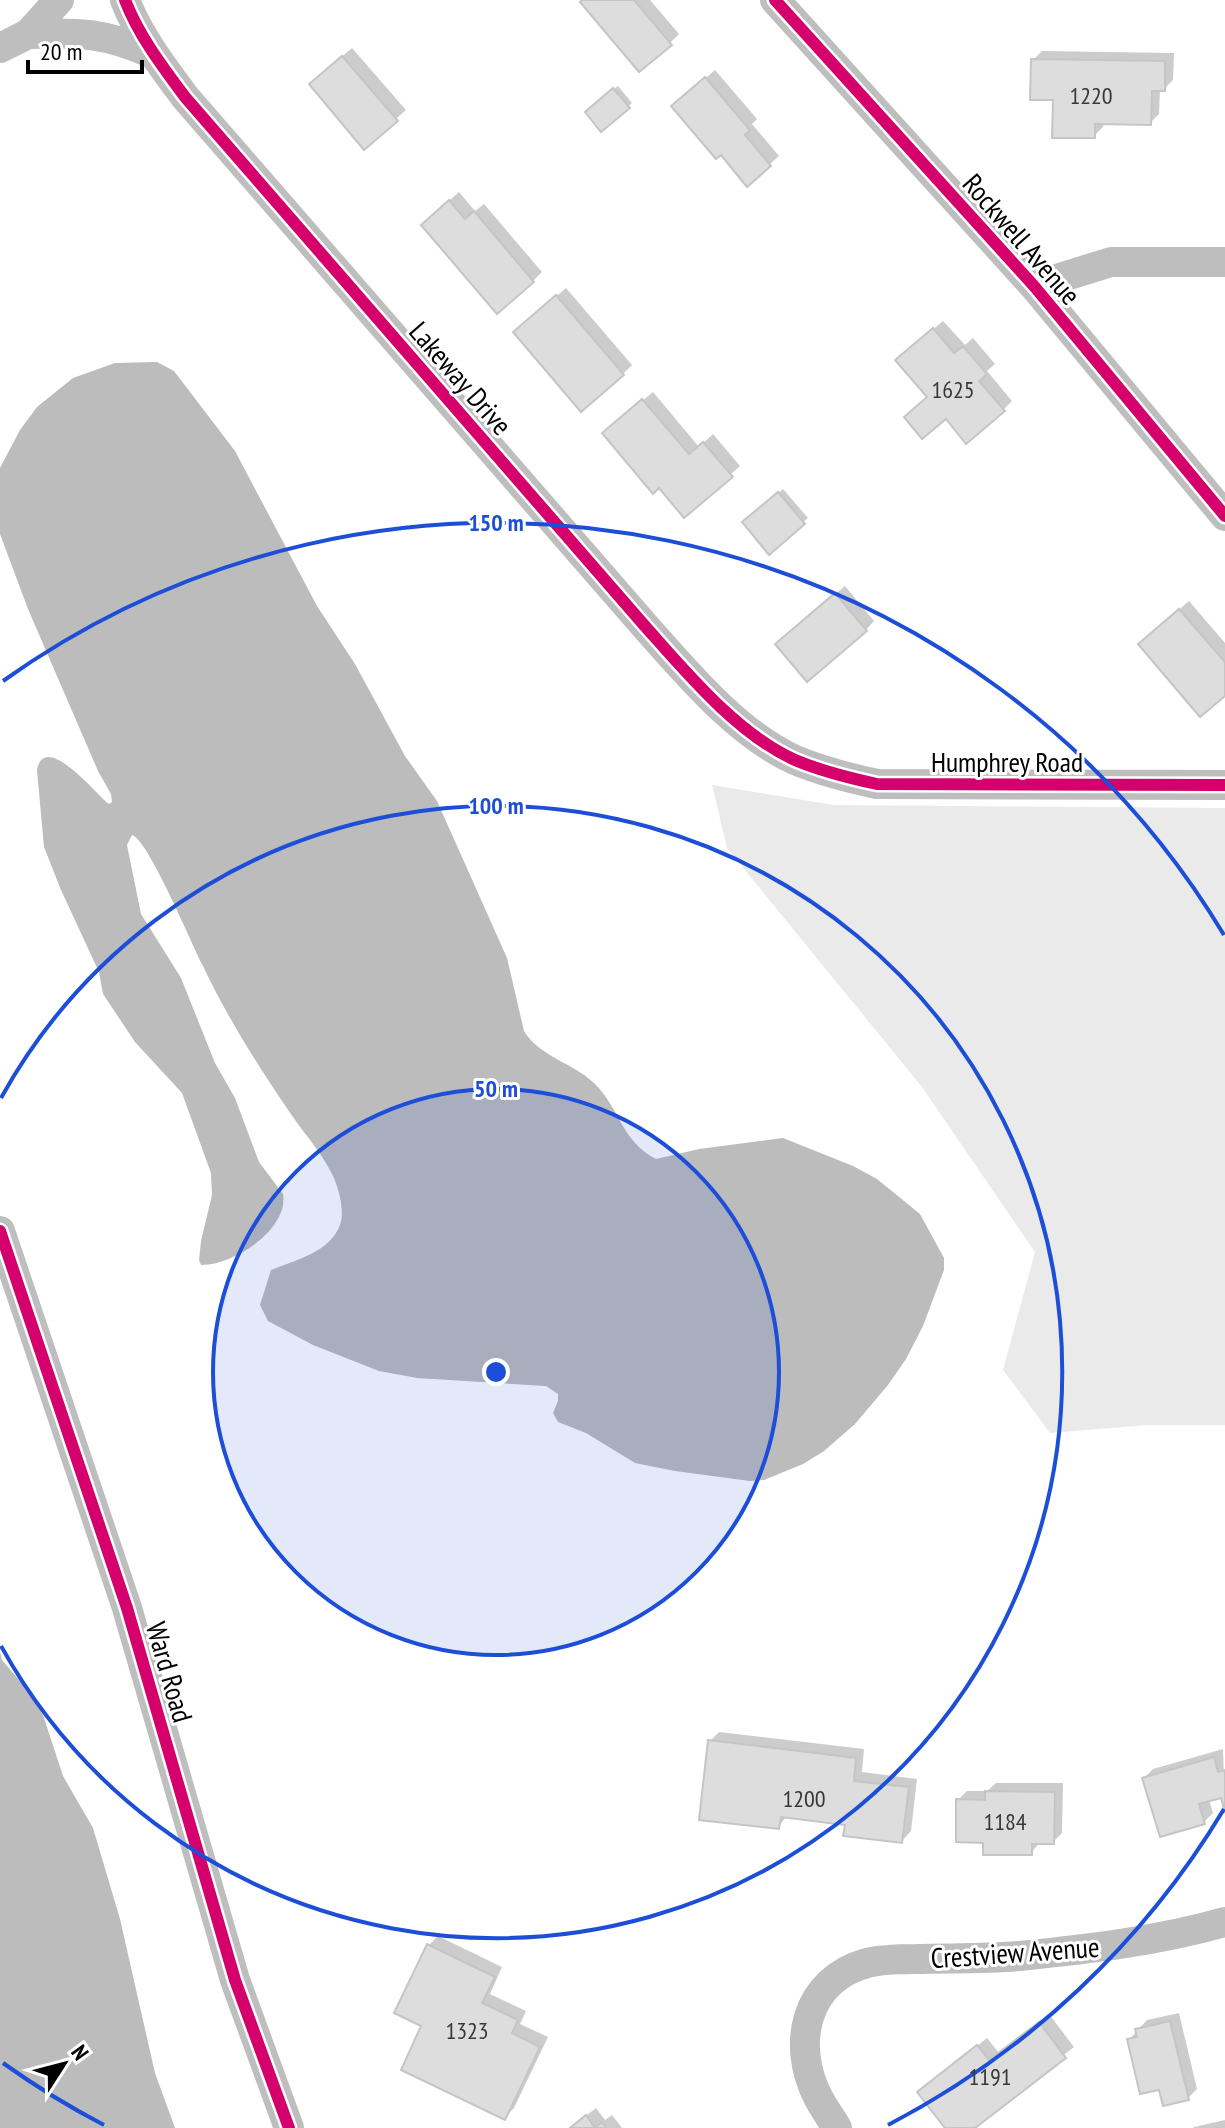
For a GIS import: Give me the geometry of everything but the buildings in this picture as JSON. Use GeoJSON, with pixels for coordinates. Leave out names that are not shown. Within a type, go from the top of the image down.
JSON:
{"type":"FeatureCollection","features":[{"type":"Feature","properties":{"kind":"street"},"geometry":{"type":"LineString","coordinates":[[0,48],[28,34],[59,0]]}},
{"type":"Feature","properties":{"kind":"street","name":"Lakeway Drive"},"geometry":{"type":"LineString","coordinates":[[125,0],[134,23],[153,54],[185,97],[644,625],[707,693],[749,731],[792,759]]}},
{"type":"Feature","properties":{"kind":"street","name":"Rockwell Avenue"},"geometry":{"type":"LineString","coordinates":[[775,0],[1034,286],[1225,516]]}},
{"type":"Feature","properties":{"kind":"street"},"geometry":{"type":"LineString","coordinates":[[28,34],[91,34],[121,39],[153,54]]}},
{"type":"Feature","properties":{"kind":"street"},"geometry":{"type":"LineString","coordinates":[[1034,286],[1111,262],[1225,262]]}},
{"type":"Feature","properties":{"kind":"street","name":"Humphrey Road"},"geometry":{"type":"LineString","coordinates":[[792,759],[837,775],[877,784],[1225,785]]}},
{"type":"Feature","properties":{"kind":"street","name":"Ward Road"},"geometry":{"type":"LineString","coordinates":[[0,1231],[127,1608],[235,1980],[289,2128]]}},
{"type":"Feature","properties":{"kind":"street","name":"Crestview Avenue"},"geometry":{"type":"LineString","coordinates":[[837,2128],[817,2094],[805,2054],[805,2024],[829,1983],[850,1969],[869,1962],[1016,1956],[1105,1946],[1225,1922]]}},
{"type":"Feature","properties":{"kind":"shaded area"},"geometry":{"type":"Polygon","coordinates":[[[157,362],[174,371],[235,451],[317,606],[355,664],[405,756],[437,801],[507,958],[524,1031],[531,1040],[594,1083],[635,1143],[656,1159],[699,1149],[783,1138],[877,1179],[920,1214],[944,1258],[944,1270],[923,1326],[888,1385],[855,1424],[824,1451],[803,1464],[764,1480],[750,1481],[635,1463],[586,1433],[558,1422],[553,1413],[558,1394],[546,1386],[417,1378],[379,1371],[313,1345],[268,1321],[260,1305],[271,1270],[311,1254],[329,1242],[340,1225],[342,1214],[338,1189],[325,1162],[234,1024],[159,873],[132,835],[127,845],[141,914],[181,978],[215,1063],[235,1098],[259,1162],[283,1194],[277,1220],[268,1233],[228,1259],[201,1265],[201,1241],[212,1195],[211,1173],[182,1093],[135,1042],[103,994],[99,972],[44,847],[37,770],[42,759],[50,757],[61,761],[109,804],[112,802],[111,794],[98,771],[28,609],[0,534],[0,468],[20,430],[37,407],[73,378],[115,363],[157,362]]]}},
{"type":"Feature","properties":{"kind":"shaded area"},"geometry":{"type":"Polygon","coordinates":[[[712,785],[834,805],[1225,808],[1225,1425],[1147,1425],[1050,1433],[1003,1370],[1035,1252],[922,1087],[727,848],[712,785]]]}},
{"type":"Feature","properties":{"kind":"shaded area"},"geometry":{"type":"Polygon","coordinates":[[[0,1652],[2,1660],[32,1695],[43,1715],[63,1776],[93,1828],[120,1919],[155,2073],[175,2128],[0,2128],[0,1652]]]}},
{"type":"Feature","properties":{"kind":"cycle path"},"geometry":{"type":"LineString","coordinates":[[125,0],[144,38],[185,97],[660,643],[695,682],[753,735],[805,764],[877,784],[1225,785]]}},
{"type":"Feature","properties":{"kind":"cycle path"},"geometry":{"type":"LineString","coordinates":[[775,0],[1034,286],[1225,516]]}},
{"type":"Feature","properties":{"kind":"cycle path"},"geometry":{"type":"LineString","coordinates":[[0,1231],[127,1608],[235,1980],[289,2128]]}}]}
